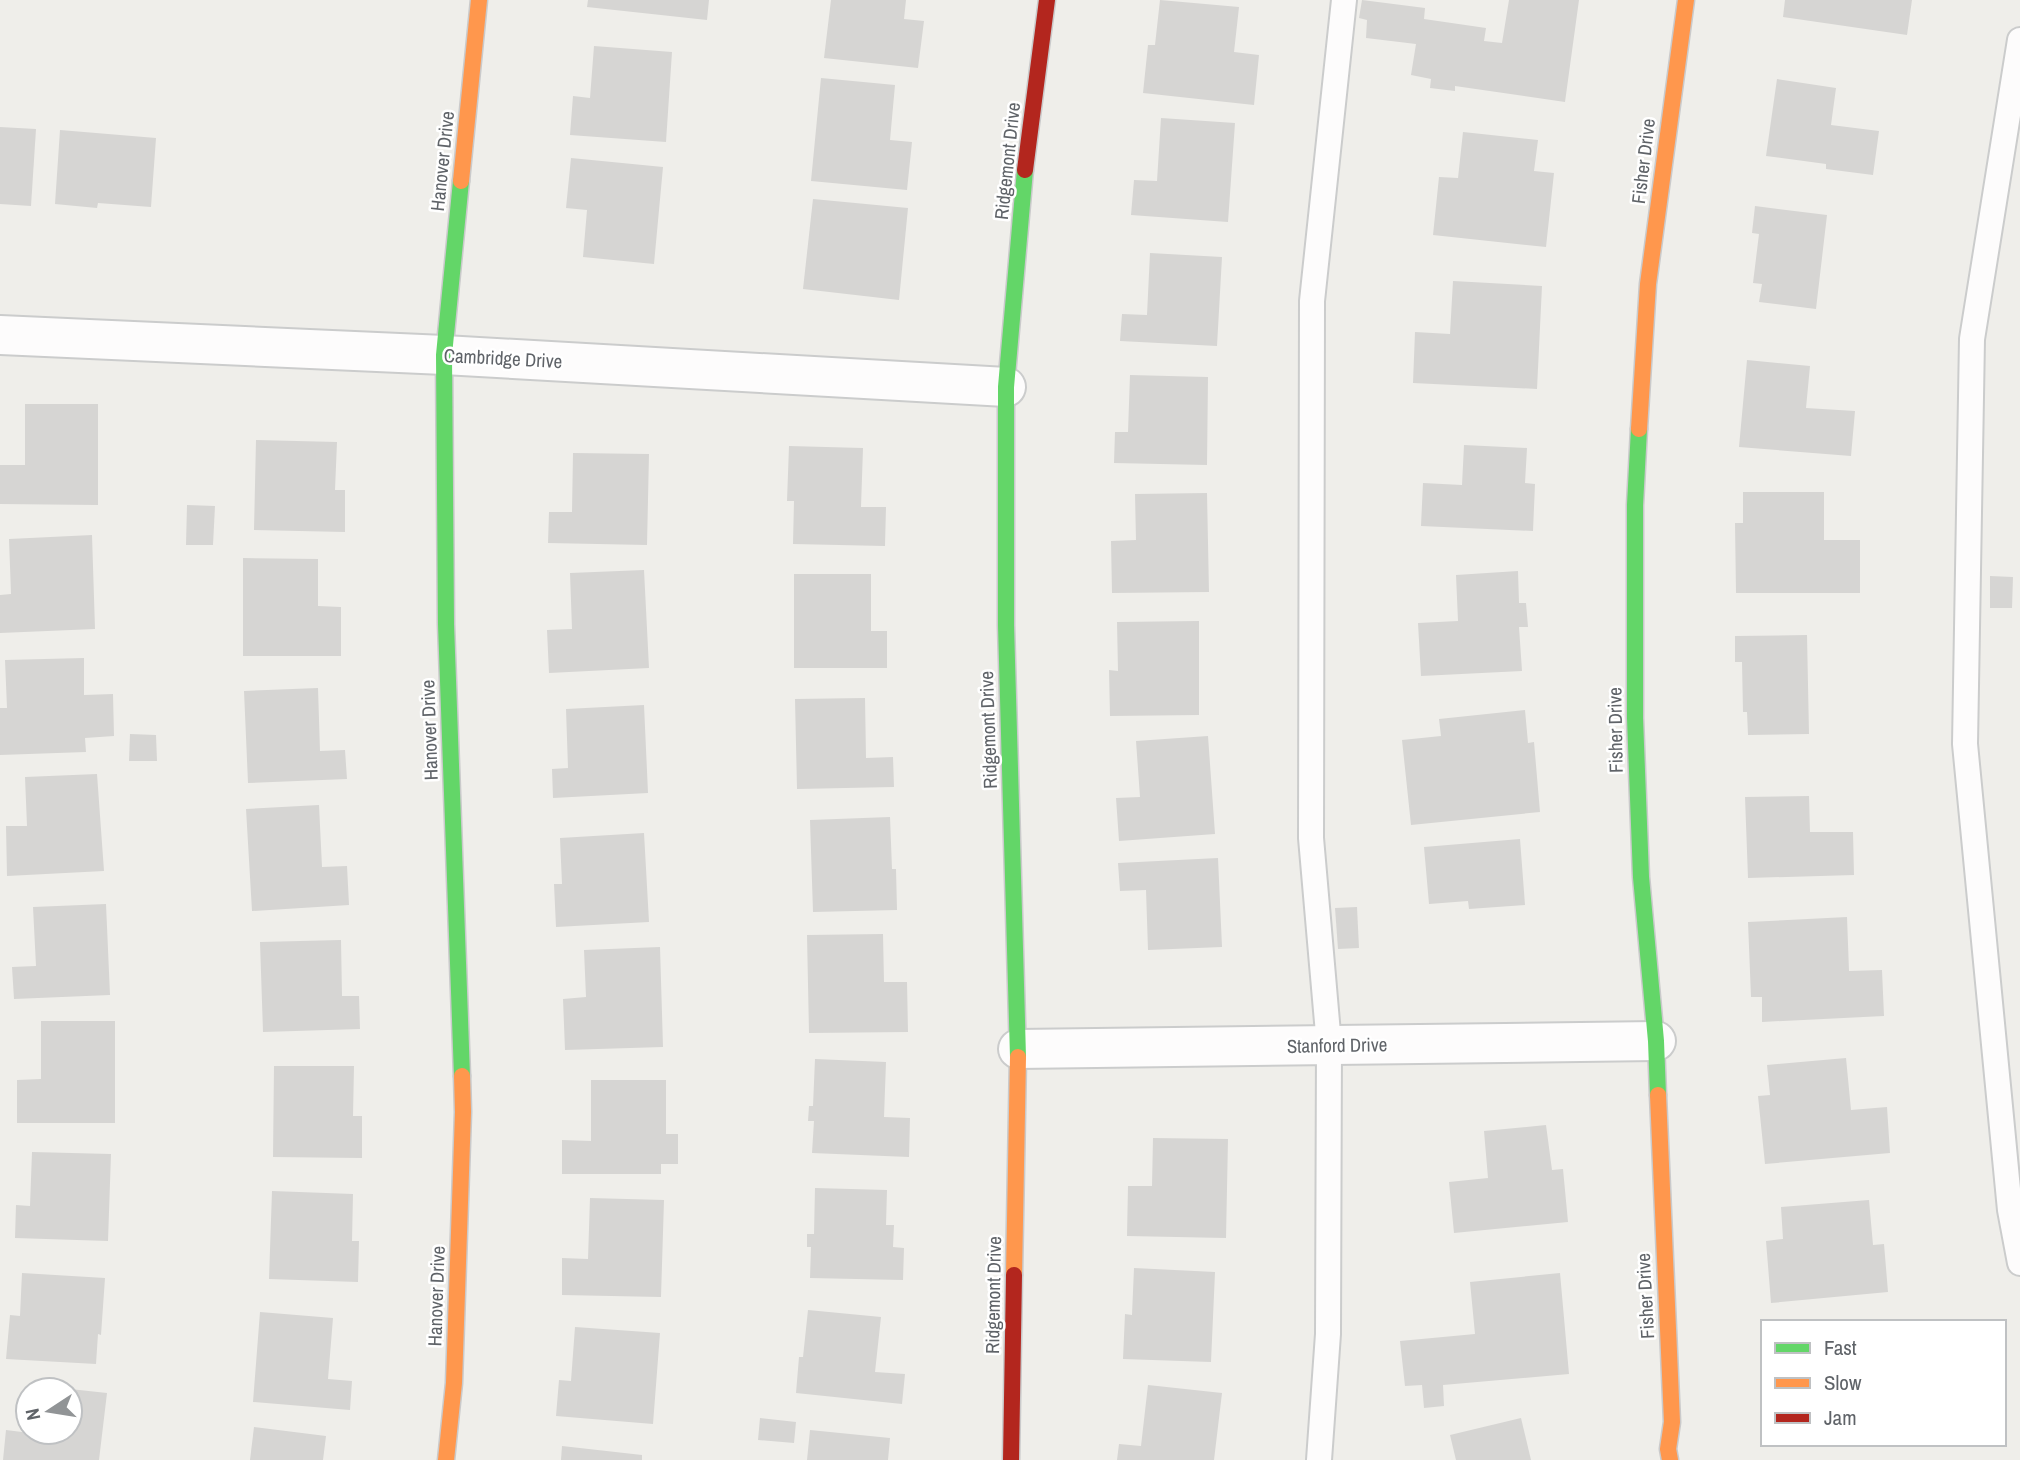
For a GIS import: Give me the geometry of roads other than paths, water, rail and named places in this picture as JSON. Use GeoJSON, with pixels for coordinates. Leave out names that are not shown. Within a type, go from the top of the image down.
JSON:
{"type":"FeatureCollection","features":[{"type":"Feature","properties":{"kind":"street","name":"Hanover Drive"},"geometry":{"type":"LineString","coordinates":[[446,1460],[454,1384],[463,1112],[446,638],[444,355],[478,0]]}},
{"type":"Feature","properties":{"kind":"street","name":"Ridgemont Drive"},"geometry":{"type":"LineString","coordinates":[[1011,1460],[1018,1049],[1006,625],[1006,387],[1027,146],[1047,0]]}},
{"type":"Feature","properties":{"kind":"street","name":"Fisher Drive"},"geometry":{"type":"LineString","coordinates":[[1670,1460],[1668,1449],[1672,1422],[1657,1041],[1641,877],[1636,718],[1635,505],[1648,284],[1686,0]]}},
{"type":"Feature","properties":{"kind":"street","name":"Cambridge Drive"},"geometry":{"type":"LineString","coordinates":[[0,335],[444,355],[1006,387]]}},
{"type":"Feature","properties":{"kind":"street","name":"Stanford Drive"},"geometry":{"type":"LineString","coordinates":[[1018,1049],[1657,1041]]}},
{"type":"Feature","properties":{"kind":"lane"},"geometry":{"type":"LineString","coordinates":[[1319,1460],[1328,1334],[1329,1045],[1311,838],[1312,301],[1344,0]]}},
{"type":"Feature","properties":{"kind":"lane"},"geometry":{"type":"LineString","coordinates":[[2020,40],[1972,339],[1965,744],[2010,1210],[2020,1263]]}}]}
